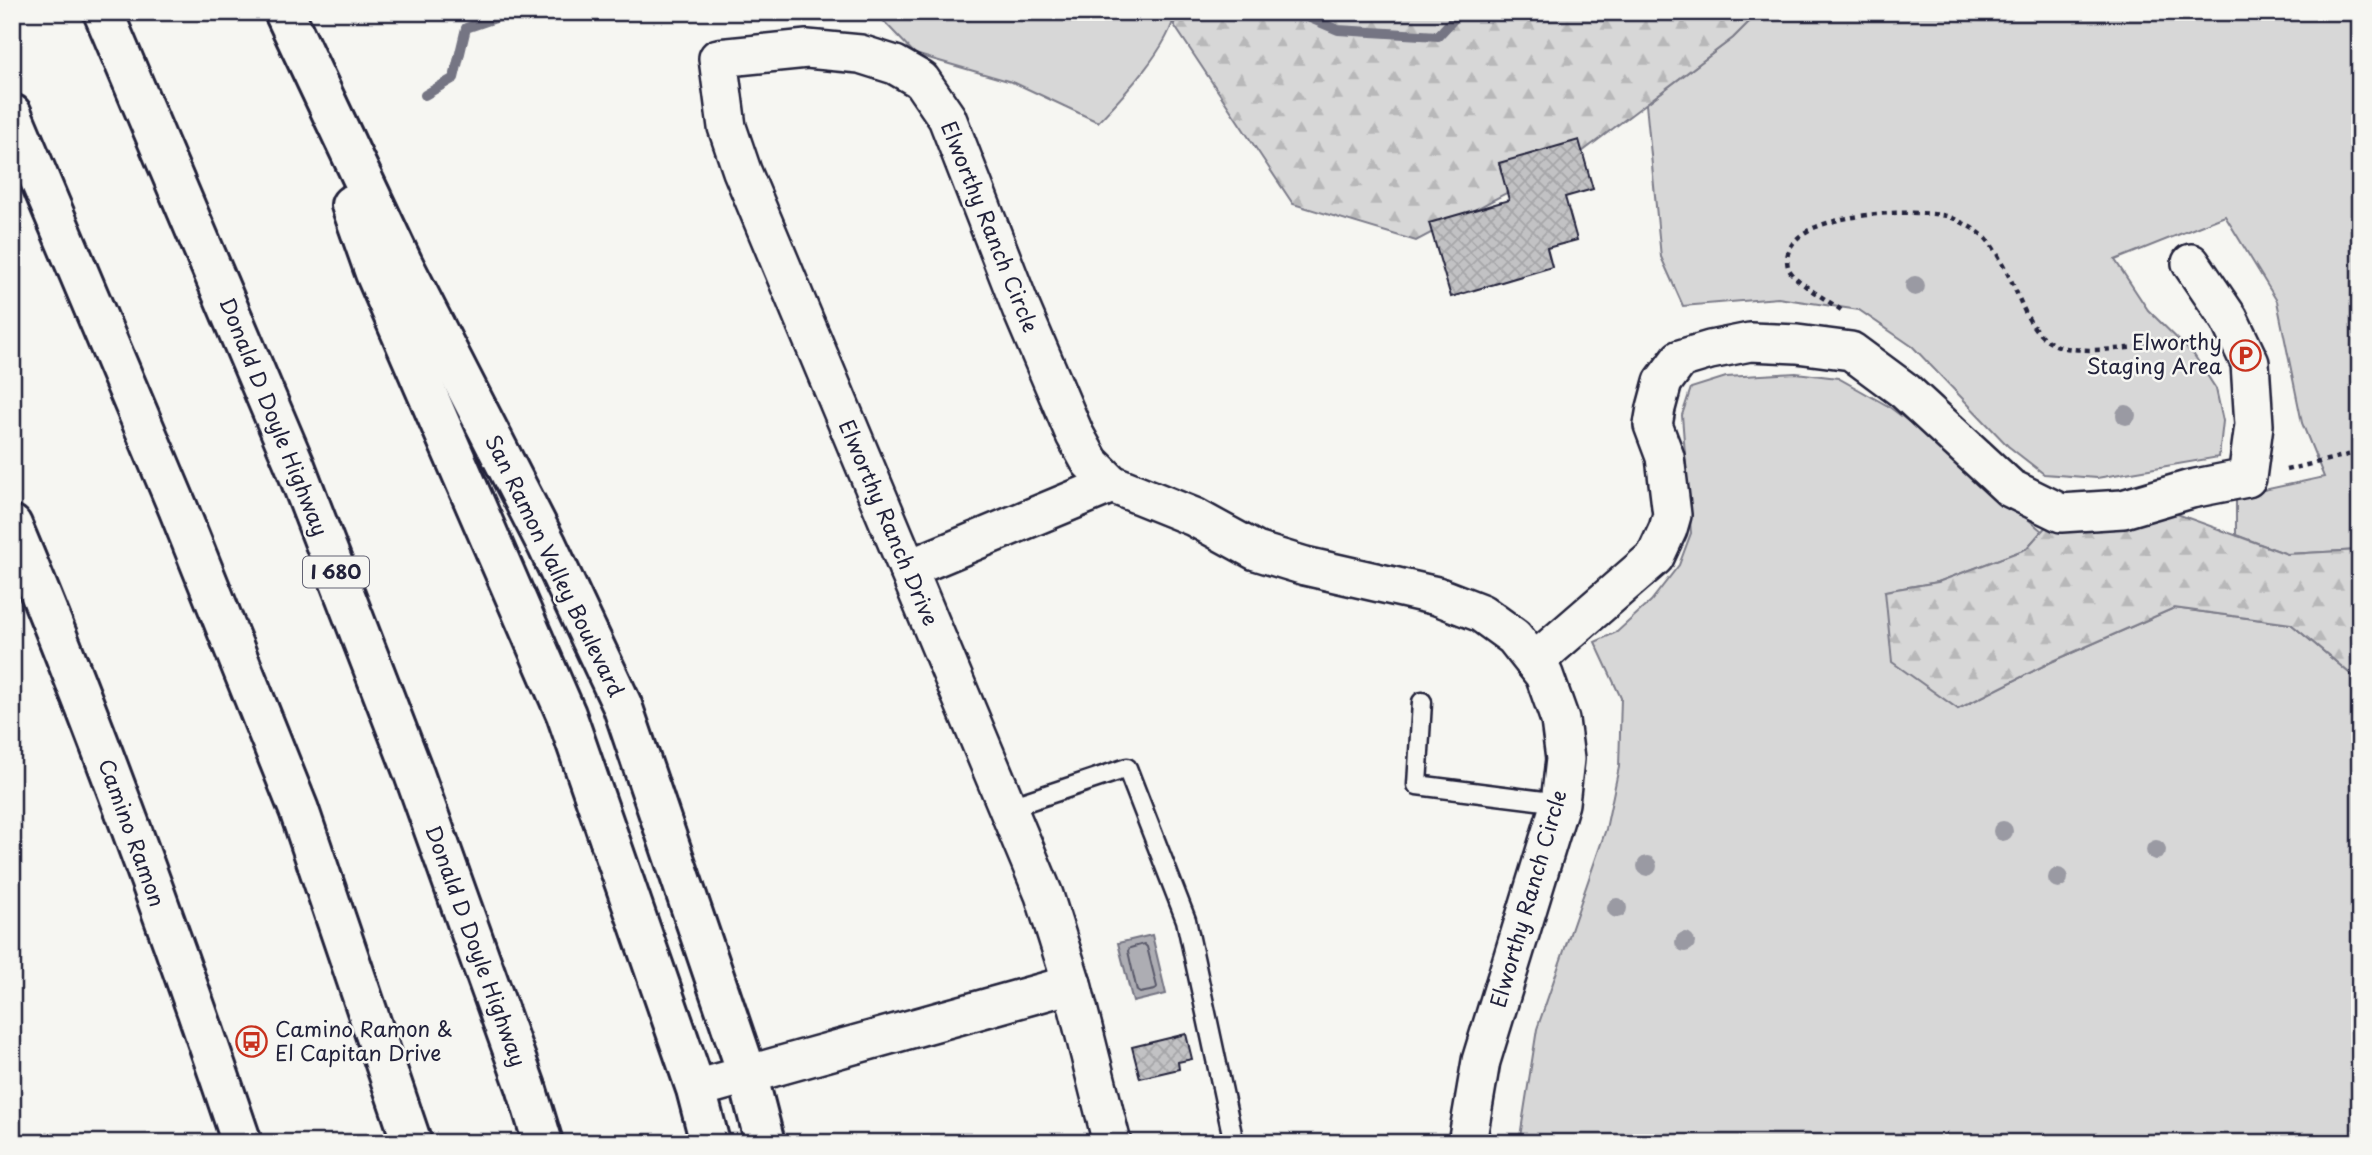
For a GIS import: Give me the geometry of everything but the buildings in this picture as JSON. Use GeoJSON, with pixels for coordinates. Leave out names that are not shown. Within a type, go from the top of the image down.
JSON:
{"type":"FeatureCollection","features":[{"type":"Feature","properties":{"kind":"main road","name":"Donald D Doyle Highway"},"geometry":{"type":"LineString","coordinates":[[103,12],[294,463],[414,774],[526,1087],[542,1143]]}},
{"type":"Feature","properties":{"kind":"main road","name":"San Ramon Valley Boulevard"},"geometry":{"type":"LineString","coordinates":[[283,12],[403,264],[547,545],[621,705],[747,1073],[765,1143]]}},
{"type":"Feature","properties":{"kind":"main road","name":"San Ramon Valley Boulevard"},"geometry":{"type":"LineString","coordinates":[[283,12],[375,273],[566,713],[696,1089],[710,1143]]}},
{"type":"Feature","properties":{"kind":"main road"},"geometry":{"type":"LineString","coordinates":[[12,114],[178,508],[299,810],[412,1143]]}},
{"type":"Feature","properties":{"kind":"main road","name":"Camino Ramon"},"geometry":{"type":"LineString","coordinates":[[12,525],[54,626],[198,1012],[242,1143]]}},
{"type":"Feature","properties":{"kind":"street","name":"Elworthy Ranch Circle"},"geometry":{"type":"LineString","coordinates":[[719,58],[807,48],[860,54],[895,65],[921,80],[947,118],[1021,308],[1075,435],[1090,461],[1112,484],[1194,517],[1256,551],[1305,566],[1437,596],[1481,613],[1514,637],[1544,676],[1560,720],[1565,759],[1560,803],[1481,1061],[1467,1143]]}},
{"type":"Feature","properties":{"kind":"street","name":"Elworthy Ranch Drive"},"geometry":{"type":"LineString","coordinates":[[719,58],[727,127],[742,171],[1044,895],[1072,984],[1112,1143]]}},
{"type":"Feature","properties":{"kind":"street"},"geometry":{"type":"LineString","coordinates":[[1534,662],[1655,557],[1672,515],[1665,457],[1653,425],[1663,382],[1680,359],[1710,350],[1750,342],[1797,344],[1851,351],[1915,399],[2010,488],[2061,513],[2123,509],[2191,489],[2247,478],[2254,425],[2250,363],[2229,319],[2191,263]]}},
{"type":"Feature","properties":{"kind":"street"},"geometry":{"type":"LineString","coordinates":[[908,569],[1112,484]]}},
{"type":"Feature","properties":{"kind":"street"},"geometry":{"type":"LineString","coordinates":[[696,1089],[1072,984]]}},
{"type":"Feature","properties":{"kind":"lane"},"geometry":{"type":"LineString","coordinates":[[1422,702],[1417,785],[1560,803]]}},
{"type":"Feature","properties":{"kind":"lane"},"geometry":{"type":"LineString","coordinates":[[1007,808],[1127,768],[1186,920],[1234,1143]]}},
{"type":"Feature","properties":{"kind":"path"},"geometry":{"type":"LineString","coordinates":[[1851,351],[1862,326],[1797,280],[1788,268],[1788,256],[1792,243],[1802,233],[1831,223],[1874,215],[1945,215],[1983,235],[2010,279],[2031,323],[2041,337],[2055,345],[2075,350],[2169,342]]}},
{"type":"Feature","properties":{"kind":"path"},"geometry":{"type":"LineString","coordinates":[[2247,478],[2360,452]]}},
{"type":"Feature","properties":{"kind":"green space"},"geometry":{"type":"Polygon","coordinates":[[[875,12],[1175,12],[1172,25],[1155,55],[1098,122],[1015,83],[915,54],[875,12]]]}},
{"type":"Feature","properties":{"kind":"green space"},"geometry":{"type":"Polygon","coordinates":[[[1175,12],[1759,12],[1733,38],[1578,155],[1416,241],[1293,204],[1174,25],[1175,12]]]}},
{"type":"Feature","properties":{"kind":"green space"},"geometry":{"type":"Polygon","coordinates":[[[1759,12],[2360,12],[2360,550],[2287,554],[2236,535],[2236,496],[2324,477],[2302,423],[2277,301],[2225,216],[2115,260],[2148,310],[2194,355],[2216,389],[2223,421],[2219,457],[2097,478],[2044,474],[2008,446],[1913,347],[1859,310],[1778,298],[1683,306],[1661,257],[1646,104],[1733,38],[1759,12]]]}},
{"type":"Feature","properties":{"kind":"green space"},"geometry":{"type":"Polygon","coordinates":[[[1796,373],[1838,378],[1888,406],[1940,445],[2042,531],[2026,549],[1938,582],[1885,591],[1958,709],[2051,662],[2174,608],[2291,624],[2360,682],[2360,1143],[1519,1143],[1537,1029],[1606,829],[1619,767],[1621,698],[1595,642],[1617,632],[1651,601],[1679,565],[1691,533],[1682,415],[1691,388],[1726,377],[1796,373]]]}},
{"type":"Feature","properties":{"kind":"green space"},"geometry":{"type":"Polygon","coordinates":[[[2125,495],[2287,554],[2360,550],[2360,682],[2291,624],[2174,608],[2051,662],[1958,709],[1892,662],[1885,591],[1938,582],[2026,549],[2064,506],[2125,495]]]}},
{"type":"Feature","properties":{"kind":"water"},"geometry":{"type":"Polygon","coordinates":[[[1152,935],[1166,994],[1133,1002],[1118,943],[1152,935]]]}},
{"type":"Feature","properties":{"kind":"waterway"},"geometry":{"type":"LineString","coordinates":[[425,95],[454,78],[466,28],[513,12]]}},
{"type":"Feature","properties":{"kind":"waterway"},"geometry":{"type":"LineString","coordinates":[[954,12],[969,15],[979,12]]}},
{"type":"Feature","properties":{"kind":"waterway"},"geometry":{"type":"LineString","coordinates":[[1296,12],[1338,30],[1438,36],[1460,12]]}},
{"type":"Feature","properties":{"kind":"place","name":"Elworthy Staging Area"},"geometry":{"type":"Point","coordinates":[2245,355]}},
{"type":"Feature","properties":{"kind":"place","name":"Camino Ramon & El Capitan Drive"},"geometry":{"type":"Point","coordinates":[252,1042]}}]}
